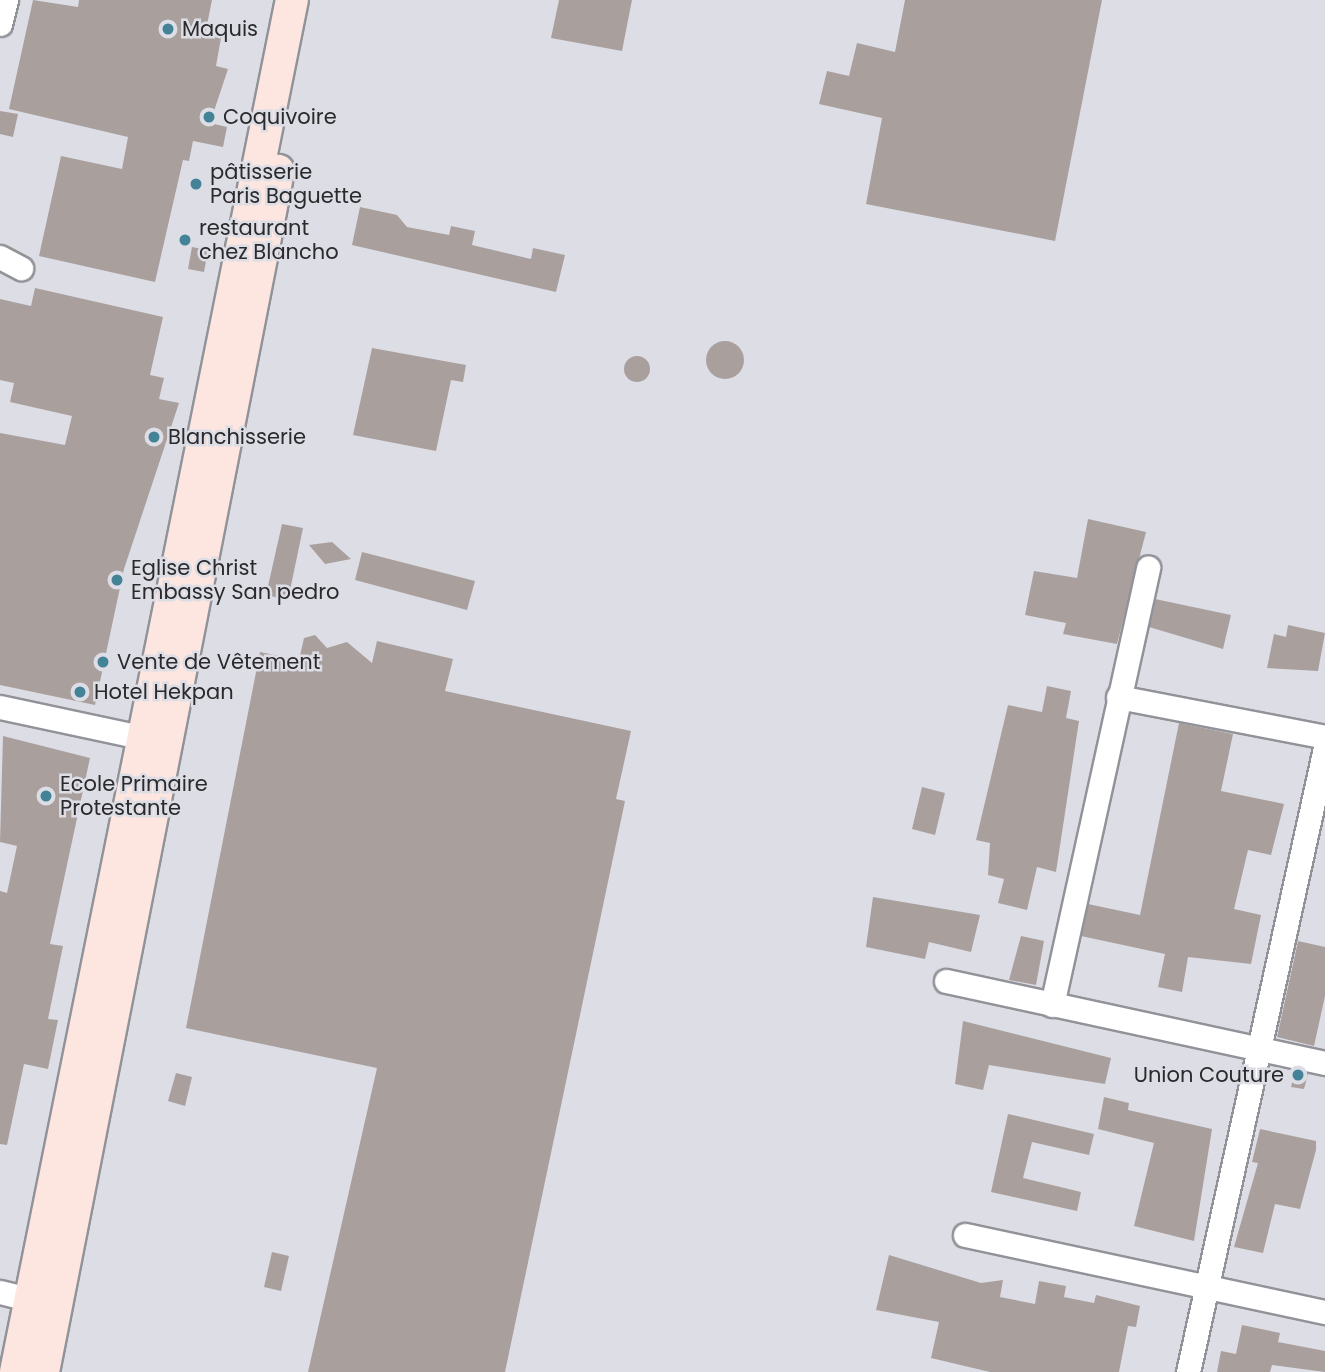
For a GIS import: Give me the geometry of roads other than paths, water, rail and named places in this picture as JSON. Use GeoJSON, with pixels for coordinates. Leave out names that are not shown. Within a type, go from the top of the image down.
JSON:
{"type":"FeatureCollection","features":[{"type":"Feature","properties":{"kind":"main road"},"geometry":{"type":"LineString","coordinates":[[43,1372],[153,739],[292,0]]}},
{"type":"Feature","properties":{"kind":"main road"},"geometry":{"type":"LineString","coordinates":[[16,1372],[312,0]]}},
{"type":"Feature","properties":{"kind":"street"},"geometry":{"type":"LineString","coordinates":[[0,24],[6,0]]}},
{"type":"Feature","properties":{"kind":"street"},"geometry":{"type":"LineString","coordinates":[[0,257],[21,268]]}},
{"type":"Feature","properties":{"kind":"street"},"geometry":{"type":"LineString","coordinates":[[1052,1005],[1148,567]]}},
{"type":"Feature","properties":{"kind":"street"},"geometry":{"type":"LineString","coordinates":[[1118,697],[1325,737]]}},
{"type":"Feature","properties":{"kind":"street"},"geometry":{"type":"LineString","coordinates":[[0,707],[153,739]]}},
{"type":"Feature","properties":{"kind":"street"},"geometry":{"type":"LineString","coordinates":[[1188,1372],[1325,748]]}},
{"type":"Feature","properties":{"kind":"street"},"geometry":{"type":"LineString","coordinates":[[946,981],[1325,1063]]}},
{"type":"Feature","properties":{"kind":"street"},"geometry":{"type":"LineString","coordinates":[[965,1235],[1325,1312]]}},
{"type":"Feature","properties":{"kind":"street"},"geometry":{"type":"LineString","coordinates":[[0,1292],[31,1300]]}},
{"type":"Feature","properties":{"kind":"place","name":"Maquis"},"geometry":{"type":"Point","coordinates":[168,29]}},
{"type":"Feature","properties":{"kind":"place","name":"Coquivoire"},"geometry":{"type":"Point","coordinates":[209,117]}},
{"type":"Feature","properties":{"kind":"place","name":"pâtisserie Paris Baguette"},"geometry":{"type":"Point","coordinates":[196,184]}},
{"type":"Feature","properties":{"kind":"place","name":"restaurant chez Blancho"},"geometry":{"type":"Point","coordinates":[185,240]}},
{"type":"Feature","properties":{"kind":"place","name":"Blanchisserie"},"geometry":{"type":"Point","coordinates":[154,437]}},
{"type":"Feature","properties":{"kind":"place","name":"Eglise Christ Embassy San pedro"},"geometry":{"type":"Point","coordinates":[117,580]}},
{"type":"Feature","properties":{"kind":"place","name":"Vente de Vêtement"},"geometry":{"type":"Point","coordinates":[103,662]}},
{"type":"Feature","properties":{"kind":"place","name":"Hotel Hekpan"},"geometry":{"type":"Point","coordinates":[80,692]}},
{"type":"Feature","properties":{"kind":"place","name":"Ecole Primaire Protestante"},"geometry":{"type":"Point","coordinates":[46,796]}},
{"type":"Feature","properties":{"kind":"place","name":"Union Couture"},"geometry":{"type":"Point","coordinates":[1298,1075]}}]}
